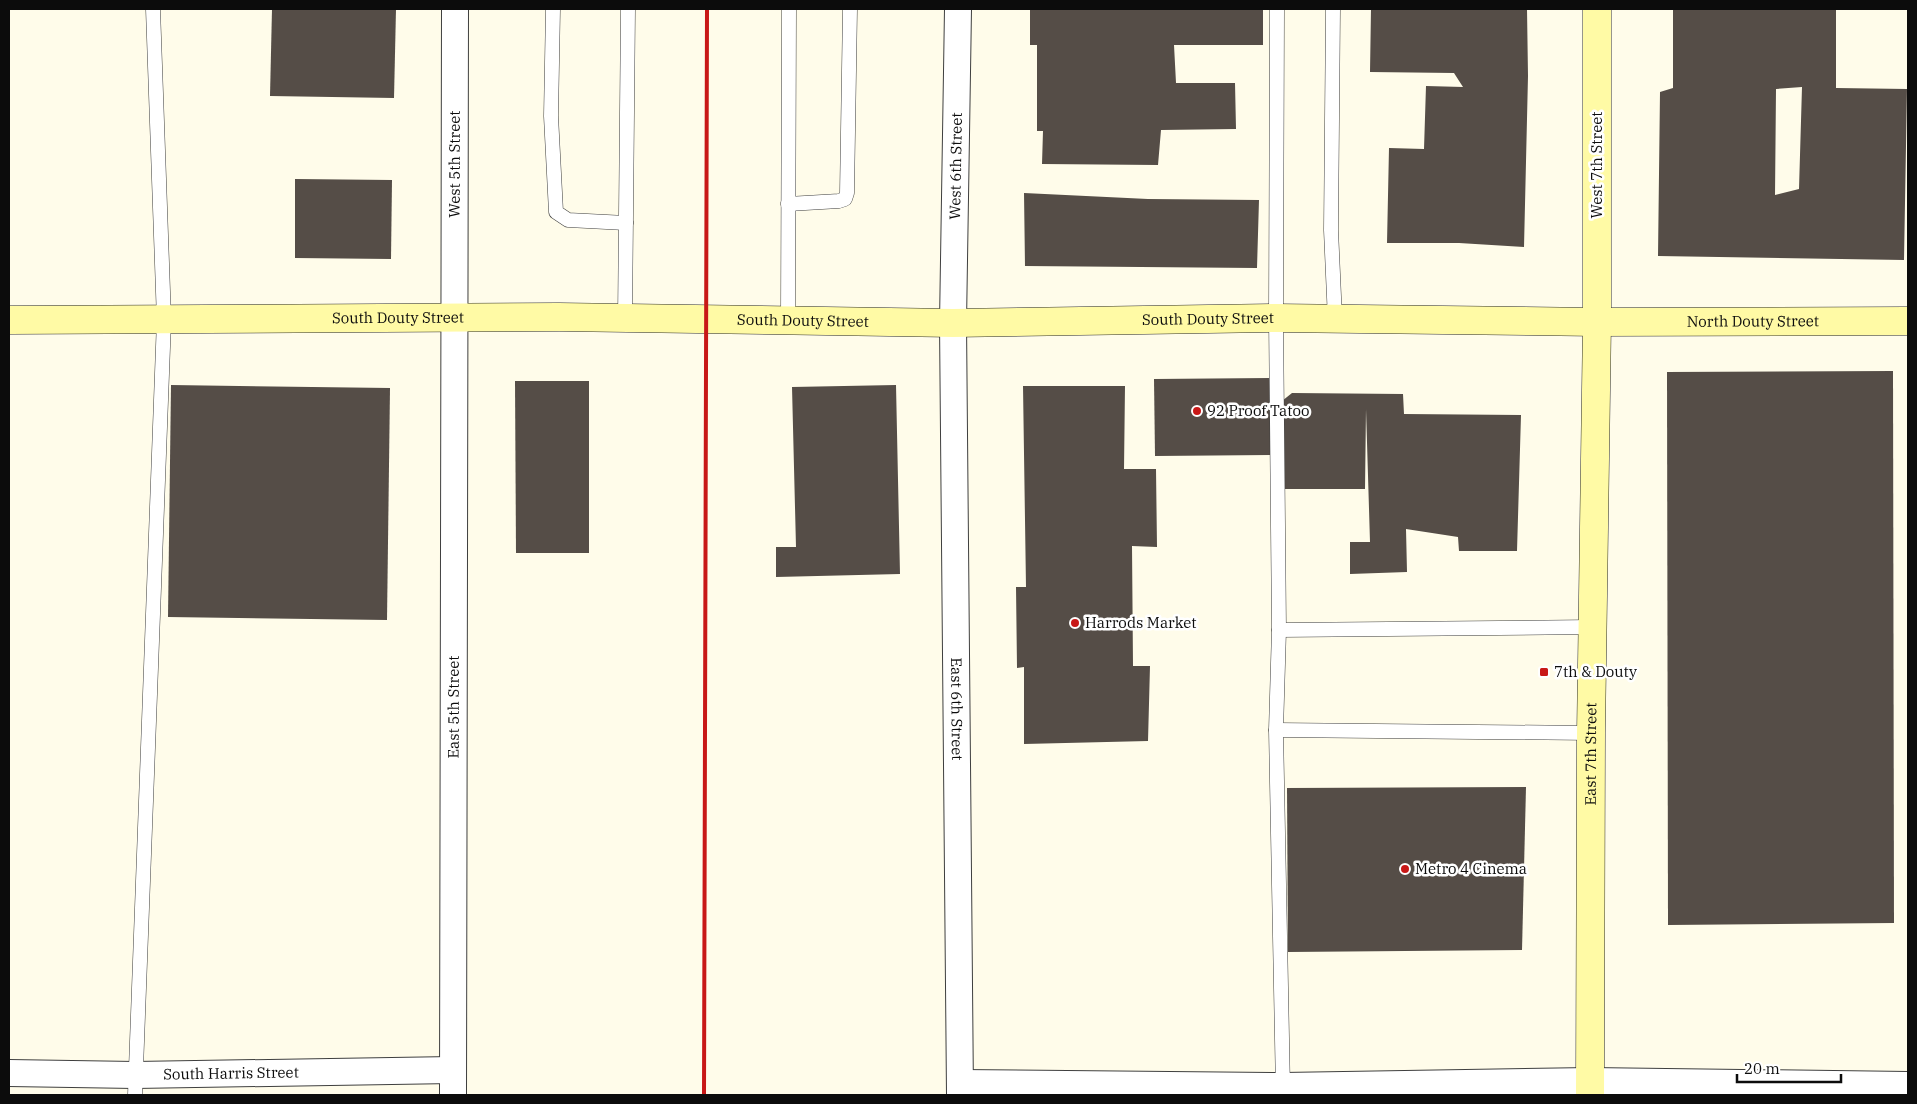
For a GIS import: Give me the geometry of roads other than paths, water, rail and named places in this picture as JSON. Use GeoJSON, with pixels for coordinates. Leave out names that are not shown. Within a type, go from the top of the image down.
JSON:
{"type":"FeatureCollection","features":[{"type":"Feature","properties":{"kind":"street","name":"West 5th Street"},"geometry":{"type":"LineString","coordinates":[[454,319],[455,9]]}},
{"type":"Feature","properties":{"kind":"street","name":"West 6th Street"},"geometry":{"type":"LineString","coordinates":[[954,323],[958,9]]}},
{"type":"Feature","properties":{"kind":"street","name":"West 7th Street"},"geometry":{"type":"LineString","coordinates":[[1597,9],[1597,322]]}},
{"type":"Feature","properties":{"kind":"street","name":"South Douty Street"},"geometry":{"type":"LineString","coordinates":[[9,320],[559,317],[954,323],[1276,318],[1597,322]]}},
{"type":"Feature","properties":{"kind":"street","name":"East 5th Street"},"geometry":{"type":"LineString","coordinates":[[453,1083],[454,319]]}},
{"type":"Feature","properties":{"kind":"street","name":"North Douty Street"},"geometry":{"type":"LineString","coordinates":[[1597,322],[1908,321]]}},
{"type":"Feature","properties":{"kind":"street","name":"East 7th Street"},"geometry":{"type":"LineString","coordinates":[[1590,1088],[1591,732],[1597,322]]}},
{"type":"Feature","properties":{"kind":"street","name":"East 6th Street"},"geometry":{"type":"LineString","coordinates":[[954,323],[960,1089]]}},
{"type":"Feature","properties":{"kind":"street","name":"South Harris Street"},"geometry":{"type":"LineString","coordinates":[[9,1073],[135,1085],[453,1083]]}},
{"type":"Feature","properties":{"kind":"street"},"geometry":{"type":"LineString","coordinates":[[960,1089],[1283,1090],[1908,1086]]}},
{"type":"Feature","properties":{"kind":"lane"},"geometry":{"type":"LineString","coordinates":[[135,1085],[164,320],[153,9]]}},
{"type":"Feature","properties":{"kind":"lane"},"geometry":{"type":"LineString","coordinates":[[552,9],[551,116],[556,212],[568,220],[626,223]]}},
{"type":"Feature","properties":{"kind":"lane"},"geometry":{"type":"LineString","coordinates":[[625,319],[628,9]]}},
{"type":"Feature","properties":{"kind":"lane"},"geometry":{"type":"LineString","coordinates":[[788,321],[789,9]]}},
{"type":"Feature","properties":{"kind":"lane"},"geometry":{"type":"LineString","coordinates":[[788,204],[839,201],[845,199],[847,193],[850,9]]}},
{"type":"Feature","properties":{"kind":"lane"},"geometry":{"type":"LineString","coordinates":[[1276,9],[1278,630],[1276,730],[1283,1090]]}},
{"type":"Feature","properties":{"kind":"lane"},"geometry":{"type":"LineString","coordinates":[[1333,9],[1330,212],[1331,266],[1335,319]]}},
{"type":"Feature","properties":{"kind":"lane"},"geometry":{"type":"LineString","coordinates":[[1278,630],[1592,627]]}},
{"type":"Feature","properties":{"kind":"lane"},"geometry":{"type":"LineString","coordinates":[[1276,730],[1591,732]]}},
{"type":"Feature","properties":{"kind":"railway"},"geometry":{"type":"LineString","coordinates":[[704,1095],[707,9]]}},
{"type":"Feature","properties":{"kind":"place","name":"92 Proof Tatoo"},"geometry":{"type":"Point","coordinates":[1197,411]}},
{"type":"Feature","properties":{"kind":"place","name":"Harrods Market"},"geometry":{"type":"Point","coordinates":[1075,623]}},
{"type":"Feature","properties":{"kind":"place","name":"7th & Douty"},"geometry":{"type":"Point","coordinates":[1544,672]}},
{"type":"Feature","properties":{"kind":"place","name":"Metro 4 Cinema"},"geometry":{"type":"Point","coordinates":[1405,869]}}]}
